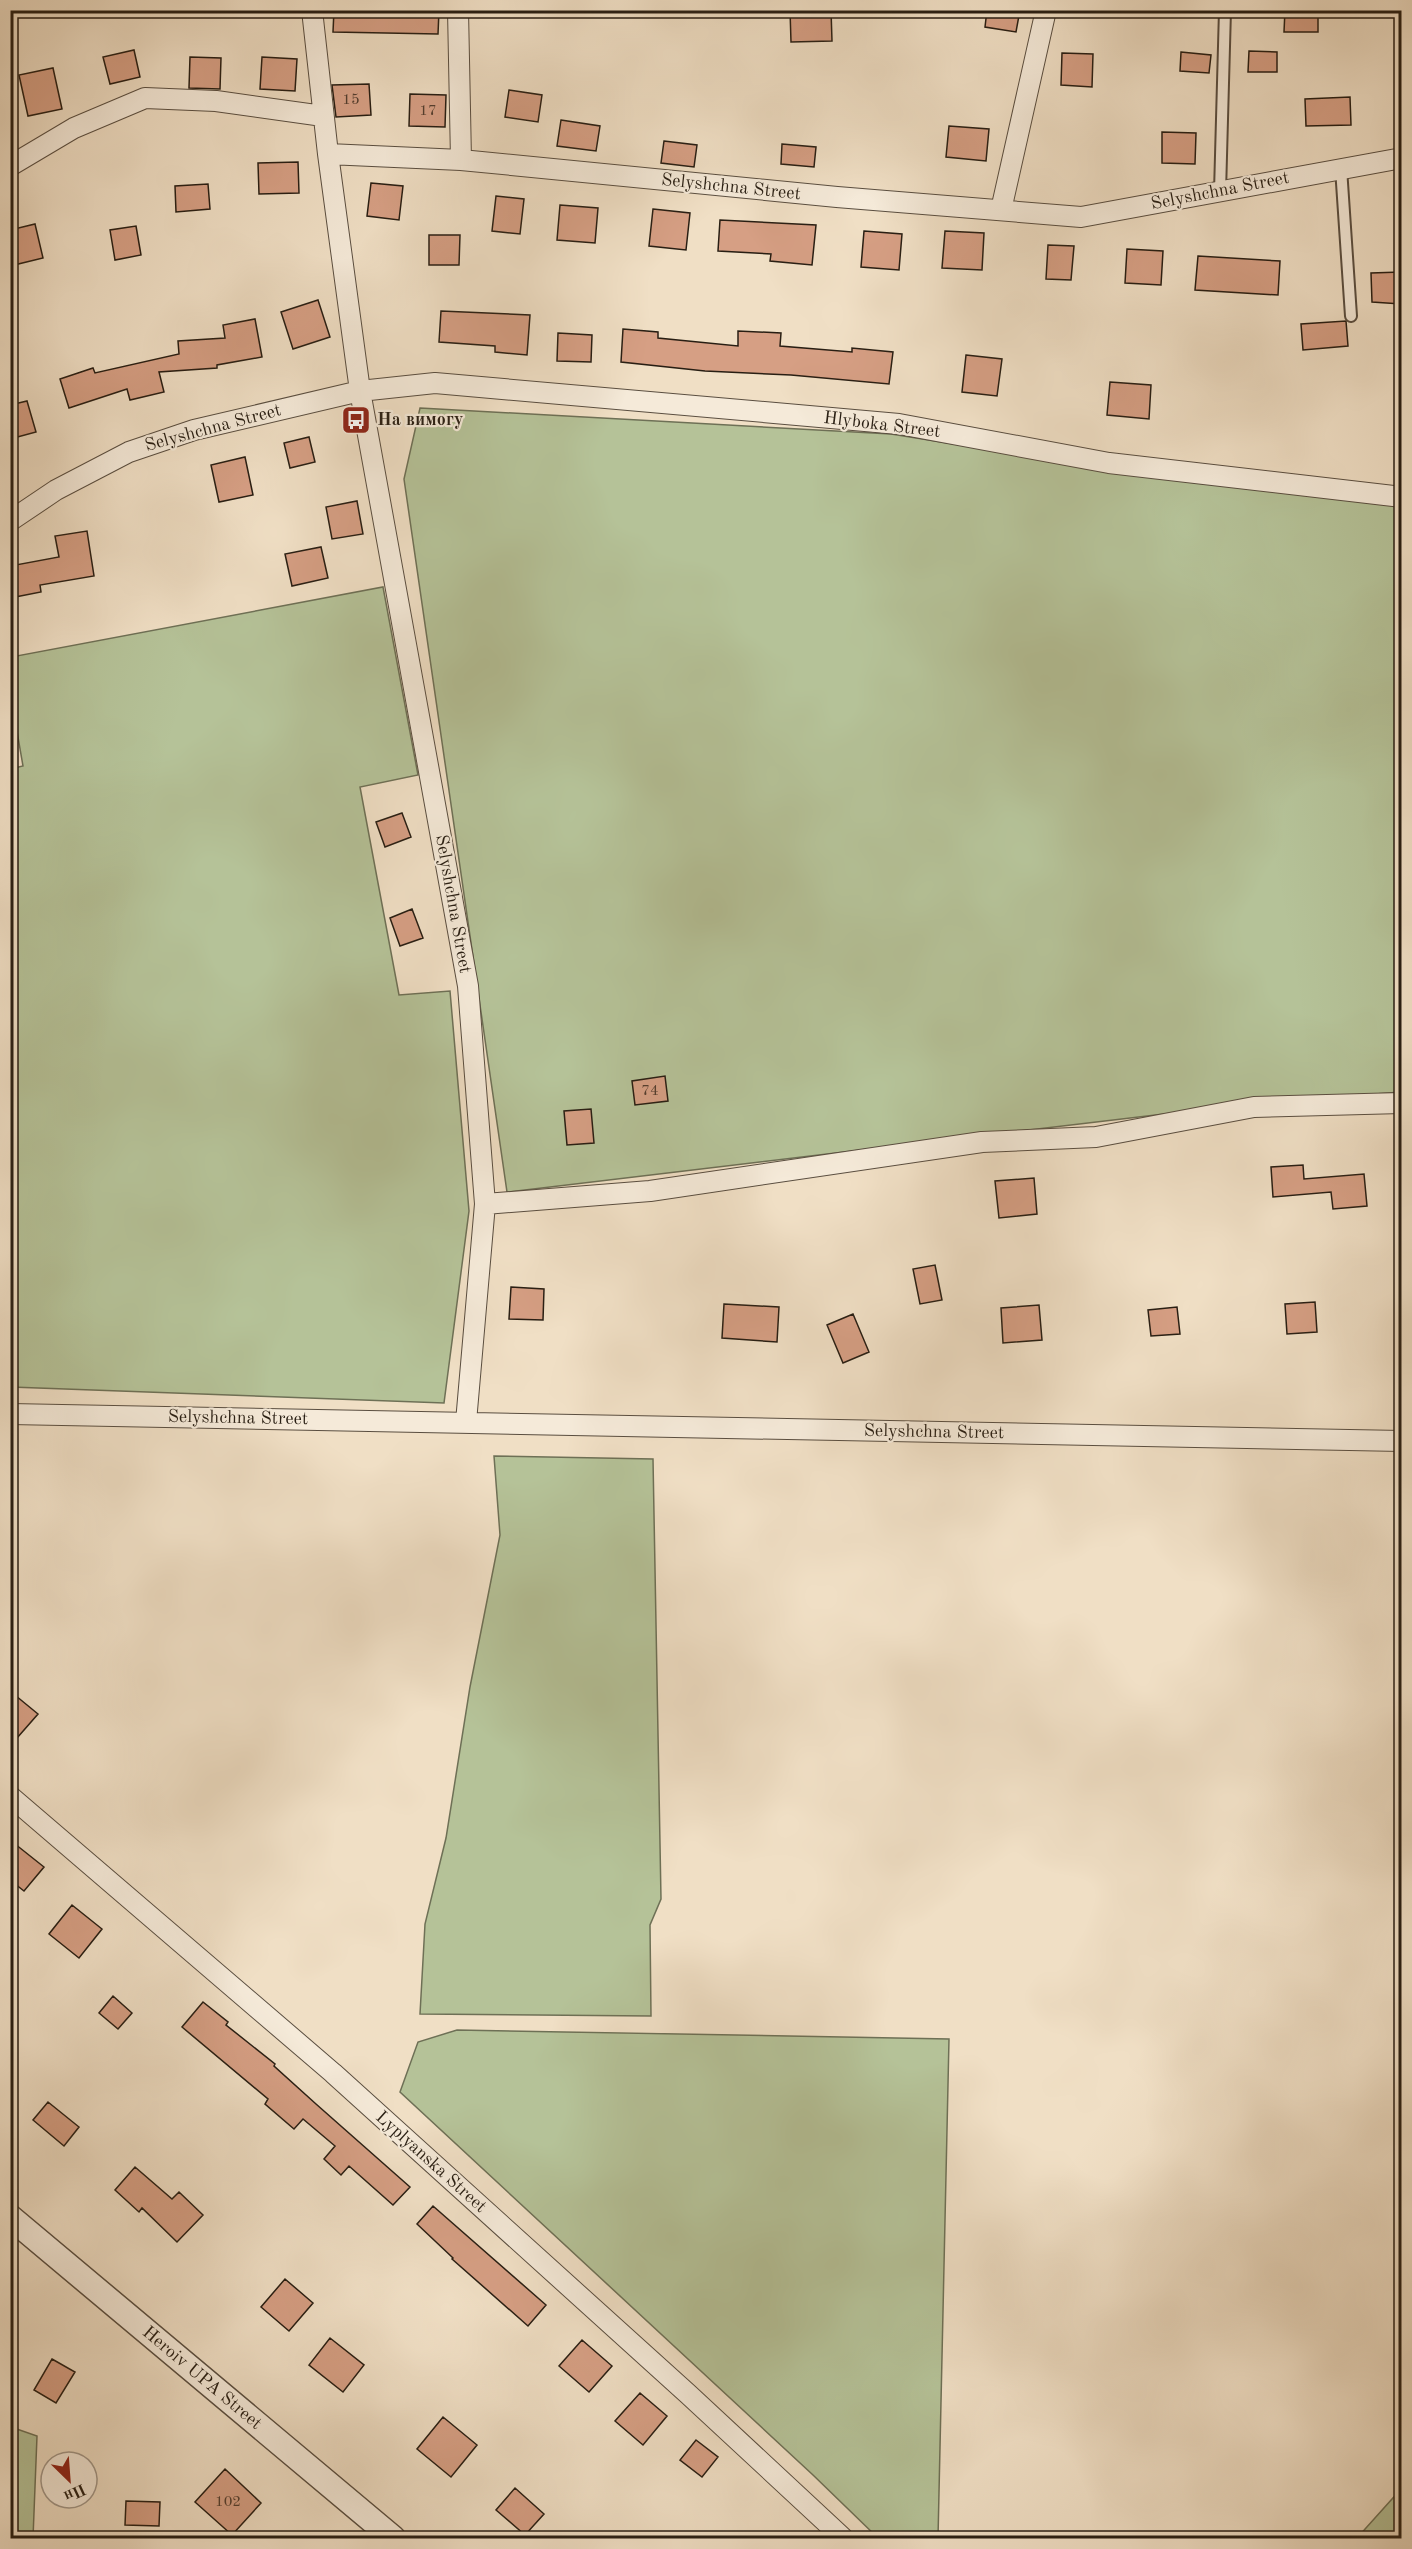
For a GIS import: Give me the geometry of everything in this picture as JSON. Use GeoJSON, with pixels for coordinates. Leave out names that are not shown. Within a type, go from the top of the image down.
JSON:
{"type":"FeatureCollection","features":[{"type":"Feature","properties":{"kind":"street","name":"Selyshchna Street"},"geometry":{"type":"LineString","coordinates":[[312,10],[323,116],[360,391],[468,986],[485,1204],[466,1422]]}},
{"type":"Feature","properties":{"kind":"street"},"geometry":{"type":"LineString","coordinates":[[458,10],[462,160]]}},
{"type":"Feature","properties":{"kind":"street"},"geometry":{"type":"LineString","coordinates":[[1002,210],[1046,10]]}},
{"type":"Feature","properties":{"kind":"street"},"geometry":{"type":"LineString","coordinates":[[10,166],[74,128],[145,98],[216,101],[323,116]]}},
{"type":"Feature","properties":{"kind":"street","name":"Selyshchna Street"},"geometry":{"type":"LineString","coordinates":[[328,154],[462,160],[837,197],[1081,217],[1401,158]]}},
{"type":"Feature","properties":{"kind":"street","name":"Hlyboka Street"},"geometry":{"type":"LineString","coordinates":[[360,391],[435,383],[899,424],[1109,463],[1401,497]]}},
{"type":"Feature","properties":{"kind":"street","name":"Selyshchna Street"},"geometry":{"type":"LineString","coordinates":[[10,520],[56,490],[129,452],[194,430],[360,391]]}},
{"type":"Feature","properties":{"kind":"street"},"geometry":{"type":"LineString","coordinates":[[485,1204],[650,1191],[982,1142],[1096,1137],[1254,1107],[1401,1103]]}},
{"type":"Feature","properties":{"kind":"street","name":"Selyshchna Street"},"geometry":{"type":"LineString","coordinates":[[10,1414],[1401,1441]]}},
{"type":"Feature","properties":{"kind":"street","name":"Lyplyanska Street"},"geometry":{"type":"LineString","coordinates":[[10,1796],[333,2073],[688,2394],[843,2538]]}},
{"type":"Feature","properties":{"kind":"street","name":"Heroiv UPA Street"},"geometry":{"type":"LineString","coordinates":[[10,2217],[393,2538]]}},
{"type":"Feature","properties":{"kind":"lane"},"geometry":{"type":"LineString","coordinates":[[1221,192],[1225,10]]}},
{"type":"Feature","properties":{"kind":"lane"},"geometry":{"type":"LineString","coordinates":[[1341,168],[1351,316]]}},
{"type":"Feature","properties":{"kind":"green space"},"geometry":{"type":"Polygon","coordinates":[[[420,408],[891,434],[1197,483],[1401,503],[1401,1092],[1257,1103],[507,1192],[404,479],[420,408]]]}},
{"type":"Feature","properties":{"kind":"green space"},"geometry":{"type":"Polygon","coordinates":[[[383,587],[418,775],[360,787],[399,995],[450,991],[469,1211],[444,1403],[11,1387],[10,769],[23,766],[11,697],[11,657],[383,587]]]}},
{"type":"Feature","properties":{"kind":"green space"},"geometry":{"type":"Polygon","coordinates":[[[494,1456],[653,1459],[661,1899],[650,1925],[651,2016],[420,2014],[425,1924],[446,1838],[470,1687],[500,1535],[494,1456]]]}},
{"type":"Feature","properties":{"kind":"green space"},"geometry":{"type":"Polygon","coordinates":[[[457,2030],[949,2039],[938,2538],[878,2538],[400,2092],[418,2042],[457,2030]]]}},
{"type":"Feature","properties":{"kind":"green space"},"geometry":{"type":"Polygon","coordinates":[[[11,2427],[37,2436],[33,2538],[11,2538],[11,2427]]]}},
{"type":"Feature","properties":{"kind":"green space"},"geometry":{"type":"Polygon","coordinates":[[[1401,2489],[1401,2538],[1357,2538],[1401,2489]]]}},
{"type":"Feature","properties":{"kind":"building"},"geometry":{"type":"Polygon","coordinates":[[[334,10],[439,10],[438,34],[333,32],[334,10]]]}},
{"type":"Feature","properties":{"kind":"building"},"geometry":{"type":"Polygon","coordinates":[[[790,10],[831,10],[832,41],[791,42],[790,10]]]}},
{"type":"Feature","properties":{"kind":"building"},"geometry":{"type":"Polygon","coordinates":[[[987,10],[1020,10],[1016,32],[985,27],[987,10]]]}},
{"type":"Feature","properties":{"kind":"building"},"geometry":{"type":"Polygon","coordinates":[[[1285,10],[1318,10],[1318,32],[1284,32],[1285,10]]]}},
{"type":"Feature","properties":{"kind":"building"},"geometry":{"type":"Polygon","coordinates":[[[134,50],[140,77],[110,84],[103,57],[134,50]]]}},
{"type":"Feature","properties":{"kind":"building"},"geometry":{"type":"Polygon","coordinates":[[[1249,51],[1277,52],[1277,72],[1248,72],[1249,51]]]}},
{"type":"Feature","properties":{"kind":"building"},"geometry":{"type":"Polygon","coordinates":[[[1181,52],[1211,55],[1209,73],[1180,71],[1181,52]]]}},
{"type":"Feature","properties":{"kind":"building"},"geometry":{"type":"Polygon","coordinates":[[[1062,53],[1093,54],[1092,87],[1061,85],[1062,53]]]}},
{"type":"Feature","properties":{"kind":"building"},"geometry":{"type":"Polygon","coordinates":[[[190,57],[221,58],[220,89],[189,88],[190,57]]]}},
{"type":"Feature","properties":{"kind":"building"},"geometry":{"type":"Polygon","coordinates":[[[262,57],[297,59],[295,91],[260,89],[262,57]]]}},
{"type":"Feature","properties":{"kind":"building"},"geometry":{"type":"Polygon","coordinates":[[[53,68],[62,109],[28,116],[19,75],[53,68]]]}},
{"type":"Feature","properties":{"kind":"building"},"geometry":{"type":"Polygon","coordinates":[[[369,84],[371,115],[336,117],[332,85],[369,84]]]}},
{"type":"Feature","properties":{"kind":"building"},"geometry":{"type":"Polygon","coordinates":[[[509,90],[542,95],[538,122],[505,117],[509,90]]]}},
{"type":"Feature","properties":{"kind":"building"},"geometry":{"type":"Polygon","coordinates":[[[410,94],[446,95],[445,127],[409,126],[410,94]]]}},
{"type":"Feature","properties":{"kind":"building"},"geometry":{"type":"Polygon","coordinates":[[[1350,97],[1351,125],[1306,126],[1305,99],[1350,97]]]}},
{"type":"Feature","properties":{"kind":"building"},"geometry":{"type":"Polygon","coordinates":[[[561,120],[600,126],[596,151],[557,146],[561,120]]]}},
{"type":"Feature","properties":{"kind":"building"},"geometry":{"type":"Polygon","coordinates":[[[949,126],[989,129],[986,161],[946,157],[949,126]]]}},
{"type":"Feature","properties":{"kind":"building"},"geometry":{"type":"Polygon","coordinates":[[[1162,132],[1196,133],[1195,164],[1162,163],[1162,132]]]}},
{"type":"Feature","properties":{"kind":"building"},"geometry":{"type":"Polygon","coordinates":[[[664,141],[697,145],[694,167],[661,163],[664,141]]]}},
{"type":"Feature","properties":{"kind":"building"},"geometry":{"type":"Polygon","coordinates":[[[782,144],[816,147],[814,167],[781,164],[782,144]]]}},
{"type":"Feature","properties":{"kind":"building"},"geometry":{"type":"Polygon","coordinates":[[[298,162],[299,193],[259,194],[258,163],[298,162]]]}},
{"type":"Feature","properties":{"kind":"building"},"geometry":{"type":"Polygon","coordinates":[[[371,183],[403,186],[399,220],[367,216],[371,183]]]}},
{"type":"Feature","properties":{"kind":"building"},"geometry":{"type":"Polygon","coordinates":[[[208,184],[210,209],[176,212],[175,186],[208,184]]]}},
{"type":"Feature","properties":{"kind":"building"},"geometry":{"type":"Polygon","coordinates":[[[496,196],[524,199],[520,234],[492,231],[496,196]]]}},
{"type":"Feature","properties":{"kind":"building"},"geometry":{"type":"Polygon","coordinates":[[[560,205],[598,208],[595,243],[557,240],[560,205]]]}},
{"type":"Feature","properties":{"kind":"building"},"geometry":{"type":"Polygon","coordinates":[[[653,209],[690,213],[686,250],[649,246],[653,209]]]}},
{"type":"Feature","properties":{"kind":"building"},"geometry":{"type":"Polygon","coordinates":[[[720,220],[816,225],[812,265],[770,261],[771,254],[718,251],[720,220]]]}},
{"type":"Feature","properties":{"kind":"building"},"geometry":{"type":"Polygon","coordinates":[[[35,224],[43,258],[14,265],[10,252],[10,230],[35,224]]]}},
{"type":"Feature","properties":{"kind":"building"},"geometry":{"type":"Polygon","coordinates":[[[136,226],[141,255],[115,260],[110,230],[136,226]]]}},
{"type":"Feature","properties":{"kind":"building"},"geometry":{"type":"Polygon","coordinates":[[[864,231],[902,234],[899,270],[861,267],[864,231]]]}},
{"type":"Feature","properties":{"kind":"building"},"geometry":{"type":"Polygon","coordinates":[[[945,231],[984,233],[982,270],[942,268],[945,231]]]}},
{"type":"Feature","properties":{"kind":"building"},"geometry":{"type":"Polygon","coordinates":[[[429,235],[460,235],[459,265],[429,265],[429,235]]]}},
{"type":"Feature","properties":{"kind":"building"},"geometry":{"type":"Polygon","coordinates":[[[1048,245],[1074,246],[1071,280],[1046,279],[1048,245]]]}},
{"type":"Feature","properties":{"kind":"building"},"geometry":{"type":"Polygon","coordinates":[[[1127,249],[1163,251],[1161,285],[1125,283],[1127,249]]]}},
{"type":"Feature","properties":{"kind":"building"},"geometry":{"type":"Polygon","coordinates":[[[1198,256],[1280,261],[1278,295],[1195,290],[1198,256]]]}},
{"type":"Feature","properties":{"kind":"building"},"geometry":{"type":"Polygon","coordinates":[[[1401,272],[1401,304],[1372,302],[1371,273],[1401,272]]]}},
{"type":"Feature","properties":{"kind":"building"},"geometry":{"type":"Polygon","coordinates":[[[318,300],[330,337],[293,349],[281,312],[318,300]]]}},
{"type":"Feature","properties":{"kind":"building"},"geometry":{"type":"Polygon","coordinates":[[[441,311],[530,315],[527,355],[495,352],[495,346],[439,342],[441,311]]]}},
{"type":"Feature","properties":{"kind":"building"},"geometry":{"type":"Polygon","coordinates":[[[255,319],[262,357],[217,365],[217,368],[159,372],[164,392],[130,400],[127,389],[69,408],[60,379],[93,368],[95,373],[179,354],[178,341],[225,338],[223,325],[255,319]]]}},
{"type":"Feature","properties":{"kind":"building"},"geometry":{"type":"Polygon","coordinates":[[[1346,321],[1348,346],[1303,350],[1301,324],[1346,321]]]}},
{"type":"Feature","properties":{"kind":"building"},"geometry":{"type":"Polygon","coordinates":[[[623,329],[658,332],[658,338],[738,346],[738,331],[781,333],[780,346],[852,352],[852,348],[893,352],[889,384],[791,375],[705,371],[621,362],[623,329]]]}},
{"type":"Feature","properties":{"kind":"building"},"geometry":{"type":"Polygon","coordinates":[[[558,333],[592,335],[591,362],[557,361],[558,333]]]}},
{"type":"Feature","properties":{"kind":"building"},"geometry":{"type":"Polygon","coordinates":[[[966,355],[1002,359],[997,396],[962,392],[966,355]]]}},
{"type":"Feature","properties":{"kind":"building"},"geometry":{"type":"Polygon","coordinates":[[[1110,382],[1151,385],[1149,419],[1107,415],[1110,382]]]}},
{"type":"Feature","properties":{"kind":"building"},"geometry":{"type":"Polygon","coordinates":[[[27,401],[36,432],[10,439],[10,405],[27,401]]]}},
{"type":"Feature","properties":{"kind":"building"},"geometry":{"type":"Polygon","coordinates":[[[309,437],[315,462],[290,468],[284,443],[309,437]]]}},
{"type":"Feature","properties":{"kind":"building"},"geometry":{"type":"Polygon","coordinates":[[[245,457],[253,495],[219,502],[211,465],[245,457]]]}},
{"type":"Feature","properties":{"kind":"building"},"geometry":{"type":"Polygon","coordinates":[[[357,501],[363,534],[332,539],[326,507],[357,501]]]}},
{"type":"Feature","properties":{"kind":"building"},"geometry":{"type":"Polygon","coordinates":[[[87,531],[94,576],[40,585],[41,592],[10,598],[10,566],[59,557],[55,536],[87,531]]]}},
{"type":"Feature","properties":{"kind":"building"},"geometry":{"type":"Polygon","coordinates":[[[321,547],[328,578],[292,586],[285,554],[321,547]]]}},
{"type":"Feature","properties":{"kind":"building"},"geometry":{"type":"Polygon","coordinates":[[[402,813],[411,837],[385,847],[376,822],[402,813]]]}},
{"type":"Feature","properties":{"kind":"building"},"geometry":{"type":"Polygon","coordinates":[[[412,909],[423,938],[400,946],[390,918],[412,909]]]}},
{"type":"Feature","properties":{"kind":"building"},"geometry":{"type":"Polygon","coordinates":[[[665,1076],[668,1101],[635,1105],[632,1081],[665,1076]]]}},
{"type":"Feature","properties":{"kind":"building"},"geometry":{"type":"Polygon","coordinates":[[[591,1109],[594,1143],[567,1145],[564,1111],[591,1109]]]}},
{"type":"Feature","properties":{"kind":"building"},"geometry":{"type":"Polygon","coordinates":[[[1303,1165],[1304,1179],[1364,1174],[1367,1206],[1333,1209],[1331,1192],[1273,1197],[1271,1167],[1303,1165]]]}},
{"type":"Feature","properties":{"kind":"building"},"geometry":{"type":"Polygon","coordinates":[[[1034,1178],[1037,1214],[999,1218],[995,1181],[1034,1178]]]}},
{"type":"Feature","properties":{"kind":"building"},"geometry":{"type":"Polygon","coordinates":[[[935,1265],[942,1300],[920,1304],[913,1269],[935,1265]]]}},
{"type":"Feature","properties":{"kind":"building"},"geometry":{"type":"Polygon","coordinates":[[[511,1287],[544,1289],[543,1320],[509,1319],[511,1287]]]}},
{"type":"Feature","properties":{"kind":"building"},"geometry":{"type":"Polygon","coordinates":[[[1315,1302],[1317,1332],[1287,1334],[1285,1304],[1315,1302]]]}},
{"type":"Feature","properties":{"kind":"building"},"geometry":{"type":"Polygon","coordinates":[[[724,1304],[779,1307],[777,1342],[722,1338],[724,1304]]]}},
{"type":"Feature","properties":{"kind":"building"},"geometry":{"type":"Polygon","coordinates":[[[1039,1305],[1042,1340],[1003,1343],[1001,1308],[1039,1305]]]}},
{"type":"Feature","properties":{"kind":"building"},"geometry":{"type":"Polygon","coordinates":[[[1177,1307],[1180,1334],[1151,1336],[1148,1310],[1177,1307]]]}},
{"type":"Feature","properties":{"kind":"building"},"geometry":{"type":"Polygon","coordinates":[[[853,1314],[869,1352],[843,1363],[827,1325],[853,1314]]]}},
{"type":"Feature","properties":{"kind":"building"},"geometry":{"type":"Polygon","coordinates":[[[10,1691],[38,1714],[10,1746],[10,1691]]]}},
{"type":"Feature","properties":{"kind":"building"},"geometry":{"type":"Polygon","coordinates":[[[10,1840],[44,1867],[24,1891],[10,1880],[10,1840]]]}},
{"type":"Feature","properties":{"kind":"building"},"geometry":{"type":"Polygon","coordinates":[[[72,1905],[102,1929],[79,1958],[49,1934],[72,1905]]]}},
{"type":"Feature","properties":{"kind":"building"},"geometry":{"type":"Polygon","coordinates":[[[113,1996],[132,2013],[118,2029],[99,2013],[113,1996]]]}},
{"type":"Feature","properties":{"kind":"building"},"geometry":{"type":"Polygon","coordinates":[[[203,2002],[228,2022],[226,2025],[275,2064],[274,2066],[410,2187],[393,2205],[349,2166],[341,2175],[324,2159],[335,2146],[303,2119],[294,2129],[265,2104],[268,2099],[182,2027],[203,2002]]]}},
{"type":"Feature","properties":{"kind":"building"},"geometry":{"type":"Polygon","coordinates":[[[48,2102],[79,2127],[64,2146],[33,2120],[48,2102]]]}},
{"type":"Feature","properties":{"kind":"building"},"geometry":{"type":"Polygon","coordinates":[[[135,2167],[172,2199],[179,2192],[203,2215],[177,2242],[142,2208],[139,2212],[115,2190],[135,2167]]]}},
{"type":"Feature","properties":{"kind":"building"},"geometry":{"type":"Polygon","coordinates":[[[433,2206],[546,2305],[528,2326],[452,2259],[417,2224],[433,2206]]]}},
{"type":"Feature","properties":{"kind":"building"},"geometry":{"type":"Polygon","coordinates":[[[285,2279],[313,2303],[289,2331],[261,2307],[285,2279]]]}},
{"type":"Feature","properties":{"kind":"building"},"geometry":{"type":"Polygon","coordinates":[[[330,2338],[364,2365],[343,2392],[309,2365],[330,2338]]]}},
{"type":"Feature","properties":{"kind":"building"},"geometry":{"type":"Polygon","coordinates":[[[582,2340],[612,2366],[589,2392],[559,2366],[582,2340]]]}},
{"type":"Feature","properties":{"kind":"building"},"geometry":{"type":"Polygon","coordinates":[[[52,2359],[75,2372],[56,2403],[34,2390],[52,2359]]]}},
{"type":"Feature","properties":{"kind":"building"},"geometry":{"type":"Polygon","coordinates":[[[640,2393],[667,2416],[643,2445],[615,2421],[640,2393]]]}},
{"type":"Feature","properties":{"kind":"building"},"geometry":{"type":"Polygon","coordinates":[[[443,2417],[477,2445],[451,2477],[417,2449],[443,2417]]]}},
{"type":"Feature","properties":{"kind":"building"},"geometry":{"type":"Polygon","coordinates":[[[696,2440],[718,2457],[702,2477],[680,2460],[696,2440]]]}},
{"type":"Feature","properties":{"kind":"building"},"geometry":{"type":"Polygon","coordinates":[[[225,2469],[261,2503],[232,2535],[195,2502],[225,2469]]]}},
{"type":"Feature","properties":{"kind":"building"},"geometry":{"type":"Polygon","coordinates":[[[515,2488],[544,2514],[525,2535],[496,2510],[515,2488]]]}},
{"type":"Feature","properties":{"kind":"building"},"geometry":{"type":"Polygon","coordinates":[[[126,2501],[160,2502],[159,2526],[125,2525],[126,2501]]]}},
{"type":"Feature","properties":{"kind":"place","name":"На вимогу"},"geometry":{"type":"Point","coordinates":[356,420]}}]}
